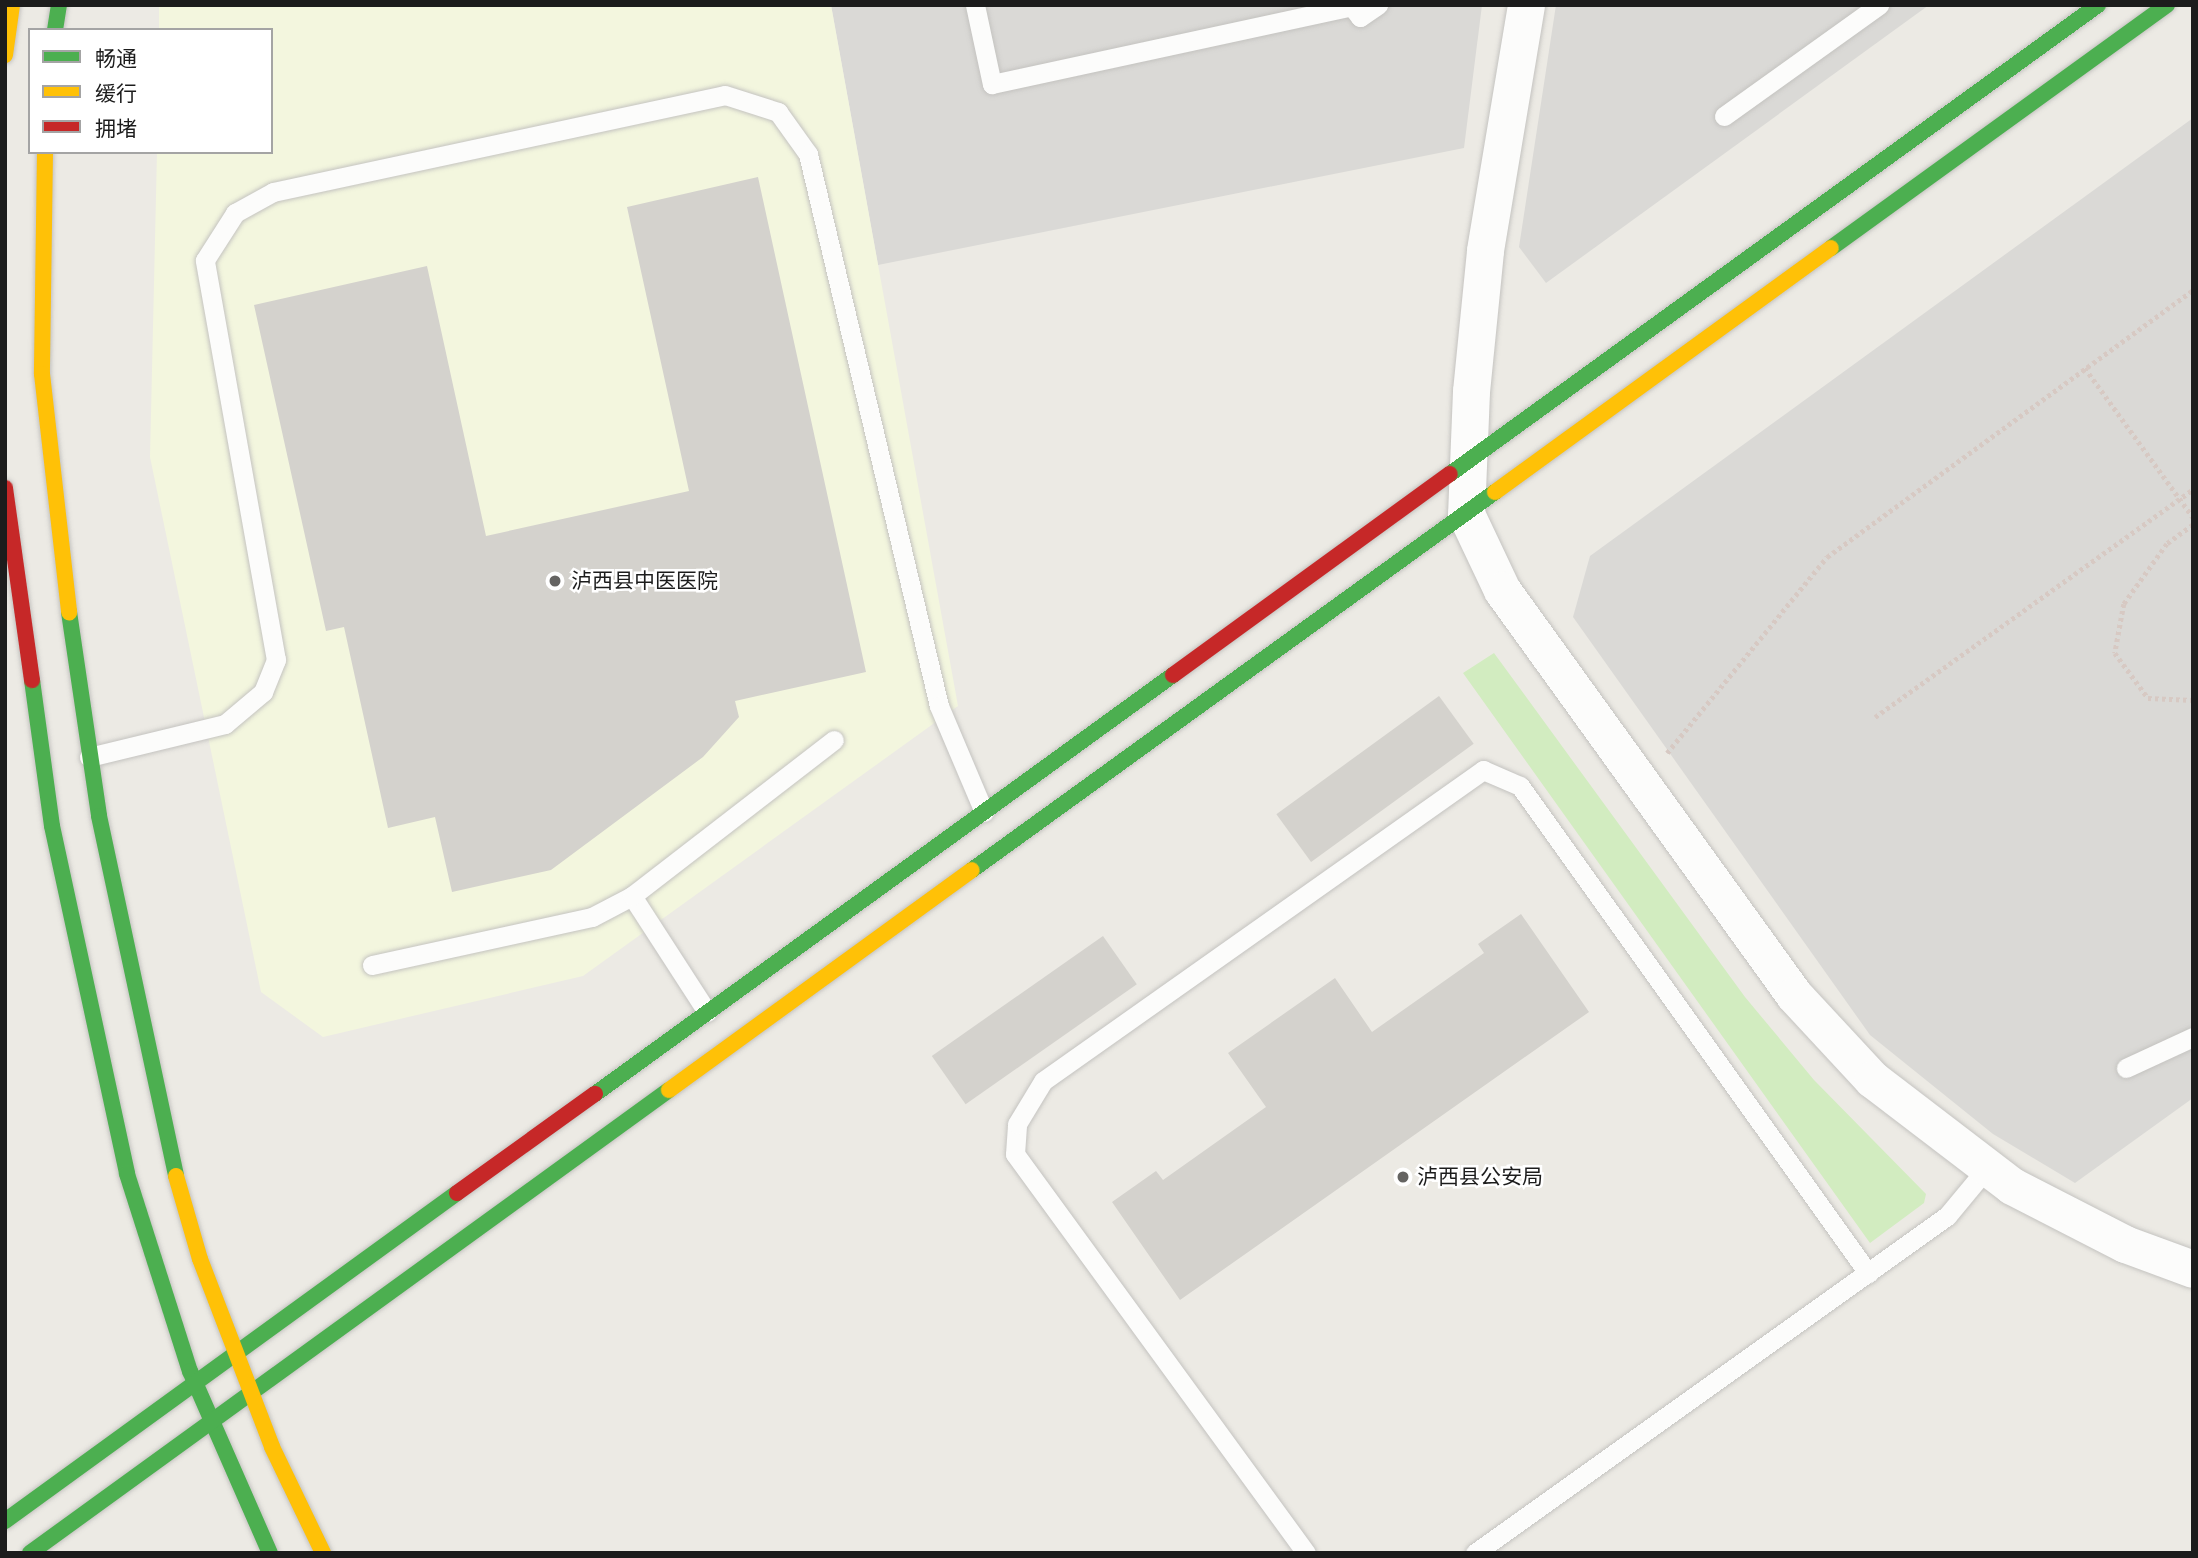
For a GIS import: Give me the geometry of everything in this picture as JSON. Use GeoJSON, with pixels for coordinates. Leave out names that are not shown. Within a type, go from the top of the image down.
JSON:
{"type":"FeatureCollection","features":[{"type":"Feature","properties":{"kind":"main road"},"geometry":{"type":"LineString","coordinates":[[5,55],[12,5]]}},
{"type":"Feature","properties":{"kind":"main road"},"geometry":{"type":"LineString","coordinates":[[55,28],[59,5]]}},
{"type":"Feature","properties":{"kind":"main road"},"geometry":{"type":"LineString","coordinates":[[5,1521],[2098,5]]}},
{"type":"Feature","properties":{"kind":"main road"},"geometry":{"type":"LineString","coordinates":[[30,1553],[2167,5]]}},
{"type":"Feature","properties":{"kind":"main road"},"geometry":{"type":"LineString","coordinates":[[45,154],[42,373],[56,525],[89,757],[172,1163],[234,1354],[323,1553]]}},
{"type":"Feature","properties":{"kind":"main road"},"geometry":{"type":"LineString","coordinates":[[5,488],[55,839],[127,1174],[195,1382],[270,1553]]}},
{"type":"Feature","properties":{"kind":"street"},"geometry":{"type":"LineString","coordinates":[[1526,5],[1485,251],[1468,463],[1466,514],[1502,590],[1642,784],[1831,1037],[1915,1116],[1986,1169],[2068,1217],[2193,1269]]}},
{"type":"Feature","properties":{"kind":"lane"},"geometry":{"type":"LineString","coordinates":[[975,5],[992,85],[1351,5],[1360,17],[1378,5]]}},
{"type":"Feature","properties":{"kind":"lane"},"geometry":{"type":"LineString","coordinates":[[1724,116],[1879,5]]}},
{"type":"Feature","properties":{"kind":"lane"},"geometry":{"type":"LineString","coordinates":[[89,757],[225,724],[263,692],[276,660],[205,260],[235,214],[273,192],[726,95],[778,112],[808,154],[939,706],[984,812]]}},
{"type":"Feature","properties":{"kind":"lane"},"geometry":{"type":"LineString","coordinates":[[372,965],[592,918],[632,896],[834,740]]}},
{"type":"Feature","properties":{"kind":"lane"},"geometry":{"type":"LineString","coordinates":[[1306,1553],[1015,1154],[1017,1124],[1043,1081],[1483,771],[1520,786],[1868,1273]]}},
{"type":"Feature","properties":{"kind":"lane"},"geometry":{"type":"LineString","coordinates":[[632,896],[707,1012]]}},
{"type":"Feature","properties":{"kind":"lane"},"geometry":{"type":"LineString","coordinates":[[2126,1068],[2193,1037]]}},
{"type":"Feature","properties":{"kind":"lane"},"geometry":{"type":"LineString","coordinates":[[1475,1553],[1947,1216],[1986,1169]]}},
{"type":"Feature","properties":{"kind":"path"},"geometry":{"type":"LineString","coordinates":[[1642,784],[1826,556],[2193,290]]}},
{"type":"Feature","properties":{"kind":"path"},"geometry":{"type":"LineString","coordinates":[[2085,368],[2193,517]]}},
{"type":"Feature","properties":{"kind":"path"},"geometry":{"type":"LineString","coordinates":[[1875,717],[2193,489]]}},
{"type":"Feature","properties":{"kind":"path"},"geometry":{"type":"LineString","coordinates":[[2193,525],[2167,544],[2124,604],[2115,653],[2148,698],[2193,700]]}},
{"type":"Feature","properties":{"kind":"shaded area","name":"泸西县中医医院"},"geometry":{"type":"Polygon","coordinates":[[[159,5],[831,5],[958,706],[583,976],[323,1037],[261,992],[150,457],[157,154],[273,154],[273,28],[159,28],[159,5]]]}},
{"type":"Feature","properties":{"kind":"shaded area"},"geometry":{"type":"Polygon","coordinates":[[[831,5],[1482,5],[1464,148],[878,265],[831,5]]]}},
{"type":"Feature","properties":{"kind":"shaded area"},"geometry":{"type":"Polygon","coordinates":[[[1556,5],[1929,5],[1546,283],[1519,247],[1556,5]]]}},
{"type":"Feature","properties":{"kind":"shaded area"},"geometry":{"type":"Polygon","coordinates":[[[2193,118],[2193,1098],[2075,1183],[1993,1134],[1870,1035],[1573,617],[1590,556],[2193,118]]]}},
{"type":"Feature","properties":{"kind":"green space"},"geometry":{"type":"Polygon","coordinates":[[[1494,653],[1745,997],[1814,1080],[1926,1194],[1924,1203],[1870,1243],[1463,673],[1494,653]]]}},
{"type":"Feature","properties":{"kind":"building"},"geometry":{"type":"Polygon","coordinates":[[[758,177],[866,672],[735,701],[739,717],[703,757],[551,870],[452,892],[435,817],[388,828],[344,627],[326,631],[254,305],[427,266],[486,536],[689,491],[627,207],[758,177]]]}},
{"type":"Feature","properties":{"kind":"building"},"geometry":{"type":"Polygon","coordinates":[[[1439,696],[1474,744],[1311,862],[1276,814],[1439,696]]]}},
{"type":"Feature","properties":{"kind":"building"},"geometry":{"type":"Polygon","coordinates":[[[1521,914],[1589,1012],[1180,1300],[1112,1202],[1156,1171],[1163,1180],[1266,1107],[1228,1053],[1335,978],[1372,1032],[1484,953],[1478,944],[1521,914]]]}},
{"type":"Feature","properties":{"kind":"building"},"geometry":{"type":"Polygon","coordinates":[[[1103,936],[1137,984],[966,1104],[932,1056],[1103,936]]]}},
{"type":"Feature","properties":{"kind":"traffic: fast"},"geometry":{"type":"LineString","coordinates":[[55,28],[59,5]]}},
{"type":"Feature","properties":{"kind":"traffic: fast"},"geometry":{"type":"LineString","coordinates":[[1450,474],[2098,5]]}},
{"type":"Feature","properties":{"kind":"traffic: fast"},"geometry":{"type":"LineString","coordinates":[[1831,248],[2167,5]]}},
{"type":"Feature","properties":{"kind":"traffic: fast"},"geometry":{"type":"LineString","coordinates":[[972,870],[1495,492]]}},
{"type":"Feature","properties":{"kind":"traffic: fast"},"geometry":{"type":"LineString","coordinates":[[69,612],[99,816],[176,1176]]}},
{"type":"Feature","properties":{"kind":"traffic: fast"},"geometry":{"type":"LineString","coordinates":[[595,1094],[1173,675]]}},
{"type":"Feature","properties":{"kind":"traffic: fast"},"geometry":{"type":"LineString","coordinates":[[32,680],[52,826],[127,1174],[190,1371],[270,1553]]}},
{"type":"Feature","properties":{"kind":"traffic: fast"},"geometry":{"type":"LineString","coordinates":[[30,1553],[669,1090]]}},
{"type":"Feature","properties":{"kind":"traffic: fast"},"geometry":{"type":"LineString","coordinates":[[5,1521],[457,1193]]}},
{"type":"Feature","properties":{"kind":"traffic: slow"},"geometry":{"type":"LineString","coordinates":[[5,55],[12,5]]}},
{"type":"Feature","properties":{"kind":"traffic: slow"},"geometry":{"type":"LineString","coordinates":[[45,154],[42,374],[69,612]]}},
{"type":"Feature","properties":{"kind":"traffic: slow"},"geometry":{"type":"LineString","coordinates":[[1495,492],[1831,248]]}},
{"type":"Feature","properties":{"kind":"traffic: slow"},"geometry":{"type":"LineString","coordinates":[[669,1090],[972,870]]}},
{"type":"Feature","properties":{"kind":"traffic: slow"},"geometry":{"type":"LineString","coordinates":[[176,1176],[200,1259],[272,1447],[323,1553]]}},
{"type":"Feature","properties":{"kind":"traffic: jam"},"geometry":{"type":"LineString","coordinates":[[1173,675],[1450,474]]}},
{"type":"Feature","properties":{"kind":"traffic: jam"},"geometry":{"type":"LineString","coordinates":[[5,488],[32,680]]}},
{"type":"Feature","properties":{"kind":"traffic: jam"},"geometry":{"type":"LineString","coordinates":[[457,1193],[595,1094]]}},
{"type":"Feature","properties":{"kind":"place","name":"泸西县中医医院"},"geometry":{"type":"Point","coordinates":[555,581]}},
{"type":"Feature","properties":{"kind":"place","name":"泸西县公安局"},"geometry":{"type":"Point","coordinates":[1403,1177]}}]}
